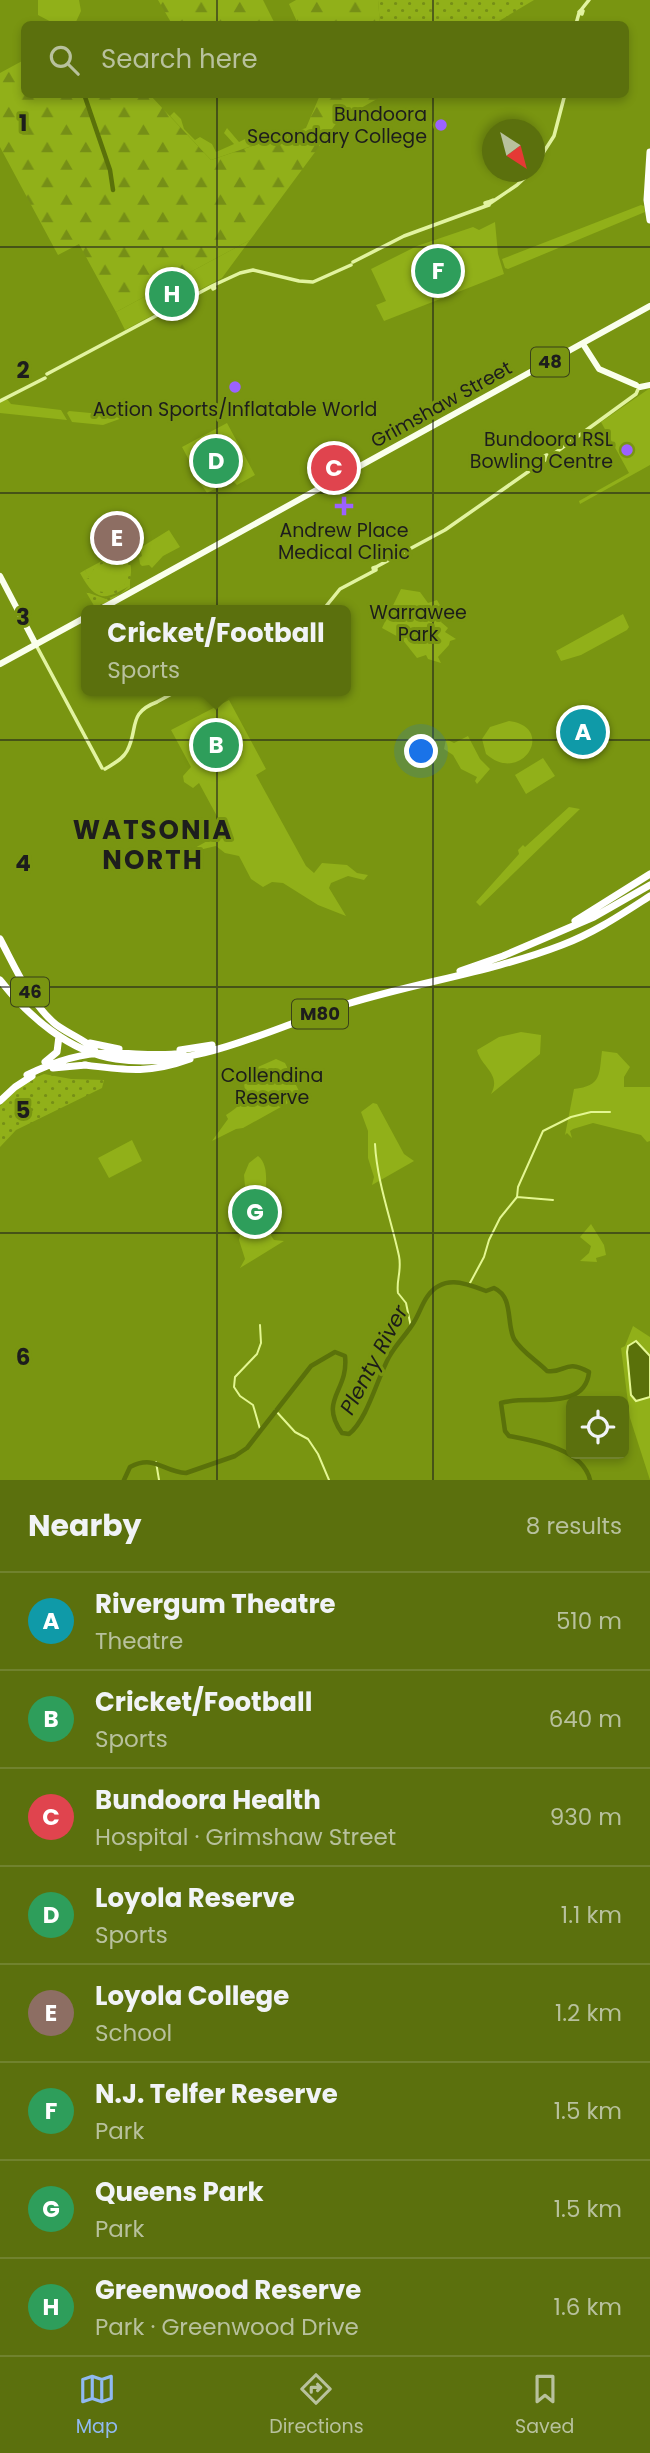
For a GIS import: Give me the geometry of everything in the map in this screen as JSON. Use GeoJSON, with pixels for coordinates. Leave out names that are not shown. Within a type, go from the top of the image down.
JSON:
{"type":"FeatureCollection","features":[{"type":"Feature","properties":{"kind":"highway"},"geometry":{"type":"LineString","coordinates":[[650,152],[647,200],[650,220]]}},
{"type":"Feature","properties":{"kind":"highway"},"geometry":{"type":"LineString","coordinates":[[553,934],[650,874]]}},
{"type":"Feature","properties":{"kind":"highway","name":"M80"},"geometry":{"type":"LineString","coordinates":[[69,1035],[105,1047],[143,1052],[169,1052],[212,1045],[356,998],[475,967],[602,913],[650,885]]}},
{"type":"Feature","properties":{"kind":"highway","name":"M80"},"geometry":{"type":"LineString","coordinates":[[59,1036],[96,1054],[116,1059],[155,1061],[183,1057],[228,1045],[346,1004],[533,955],[566,943],[650,897]]}},
{"type":"Feature","properties":{"kind":"highway","name":"46"},"geometry":{"type":"LineString","coordinates":[[1,940],[40,1009],[69,1035],[93,1047],[96,1054]]}},
{"type":"Feature","properties":{"kind":"highway","name":"46"},"geometry":{"type":"LineString","coordinates":[[0,980],[28,1012],[59,1036]]}},
{"type":"Feature","properties":{"kind":"highway"},"geometry":{"type":"LineString","coordinates":[[0,1099],[54,1056],[59,1047],[59,1036]]}},
{"type":"Feature","properties":{"kind":"highway"},"geometry":{"type":"LineString","coordinates":[[27,1075],[62,1060],[96,1054],[163,1055],[212,1045]]}},
{"type":"Feature","properties":{"kind":"highway"},"geometry":{"type":"LineString","coordinates":[[0,1099],[20,1083],[43,1071],[62,1066],[84,1065],[137,1071],[159,1069],[228,1045]]}},
{"type":"Feature","properties":{"kind":"highway"},"geometry":{"type":"LineString","coordinates":[[84,1065],[93,1062],[96,1054]]}},
{"type":"Feature","properties":{"kind":"main road","name":"Grimshaw Street"},"geometry":{"type":"LineString","coordinates":[[108,605],[650,306]]}},
{"type":"Feature","properties":{"kind":"main road"},"geometry":{"type":"LineString","coordinates":[[583,344],[597,368],[605,373],[638,385],[650,384]]}},
{"type":"Feature","properties":{"kind":"main road"},"geometry":{"type":"LineString","coordinates":[[0,576],[36,645]]}},
{"type":"Feature","properties":{"kind":"main road"},"geometry":{"type":"LineString","coordinates":[[0,664],[81,620]]}},
{"type":"Feature","properties":{"kind":"street"},"geometry":{"type":"LineString","coordinates":[[577,21],[589,0]]}},
{"type":"Feature","properties":{"kind":"street"},"geometry":{"type":"LineString","coordinates":[[545,150],[551,141],[564,98]]}},
{"type":"Feature","properties":{"kind":"street"},"geometry":{"type":"LineString","coordinates":[[0,401],[243,272],[256,271],[297,281],[324,279],[404,236],[478,209],[520,182]]}},
{"type":"Feature","properties":{"kind":"street"},"geometry":{"type":"LineString","coordinates":[[327,605],[340,589],[445,530],[637,393],[638,385]]}},
{"type":"Feature","properties":{"kind":"street"},"geometry":{"type":"LineString","coordinates":[[36,645],[104,767],[128,751],[135,720],[142,709],[168,696]]}},
{"type":"Feature","properties":{"kind":"green space"},"geometry":{"type":"Polygon","coordinates":[[[38,0],[79,0],[81,11],[76,21],[49,21],[38,15],[38,0]]]}},
{"type":"Feature","properties":{"kind":"green space"},"geometry":{"type":"Polygon","coordinates":[[[158,0],[263,0],[274,21],[170,21],[158,0]]]}},
{"type":"Feature","properties":{"kind":"green space"},"geometry":{"type":"Polygon","coordinates":[[[296,0],[378,0],[380,21],[297,21],[289,4],[296,0]]]}},
{"type":"Feature","properties":{"kind":"green space"},"geometry":{"type":"Polygon","coordinates":[[[378,0],[534,0],[499,21],[380,21],[378,0]]]}},
{"type":"Feature","properties":{"kind":"green space"},"geometry":{"type":"Polygon","coordinates":[[[21,62],[21,98],[153,98],[211,160],[306,128],[319,98],[379,98],[338,121],[250,240],[116,312],[79,244],[58,255],[0,147],[0,73],[21,62]]]}},
{"type":"Feature","properties":{"kind":"green space"},"geometry":{"type":"Polygon","coordinates":[[[174,112],[181,119],[184,129],[195,140],[200,137],[212,144],[216,152],[234,144],[224,133],[227,128],[239,142],[251,136],[263,142],[211,160],[170,116],[174,112]]]}},
{"type":"Feature","properties":{"kind":"green space"},"geometry":{"type":"Polygon","coordinates":[[[644,206],[645,212],[505,268],[502,259],[644,206]]]}},
{"type":"Feature","properties":{"kind":"green space"},"geometry":{"type":"Polygon","coordinates":[[[495,222],[498,254],[504,274],[384,321],[376,305],[386,301],[371,269],[417,246],[473,227],[479,230],[495,222]]]}},
{"type":"Feature","properties":{"kind":"green space"},"geometry":{"type":"Polygon","coordinates":[[[250,240],[222,278],[125,330],[116,312],[250,240]]]}},
{"type":"Feature","properties":{"kind":"green space"},"geometry":{"type":"Polygon","coordinates":[[[650,388],[650,465],[580,504],[579,501],[629,473],[601,422],[650,388]]]}},
{"type":"Feature","properties":{"kind":"green space"},"geometry":{"type":"Polygon","coordinates":[[[7,399],[11,404],[61,410],[67,420],[0,413],[0,402],[7,399]]]}},
{"type":"Feature","properties":{"kind":"green space"},"geometry":{"type":"Polygon","coordinates":[[[121,408],[125,417],[103,425],[72,422],[67,413],[101,414],[121,408]]]}},
{"type":"Feature","properties":{"kind":"green space"},"geometry":{"type":"Polygon","coordinates":[[[227,423],[255,475],[237,485],[232,480],[207,493],[182,447],[227,423]]]}},
{"type":"Feature","properties":{"kind":"green space"},"geometry":{"type":"Polygon","coordinates":[[[169,530],[180,547],[163,556],[152,568],[149,565],[142,566],[140,548],[169,530]]]}},
{"type":"Feature","properties":{"kind":"green space"},"geometry":{"type":"Polygon","coordinates":[[[117,553],[130,563],[130,588],[102,605],[94,605],[86,592],[106,599],[120,594],[129,586],[110,595],[99,595],[84,580],[88,577],[85,570],[117,553]]]}},
{"type":"Feature","properties":{"kind":"green space"},"geometry":{"type":"Polygon","coordinates":[[[116,558],[125,561],[130,569],[124,586],[111,593],[96,591],[89,584],[89,578],[84,580],[80,573],[85,570],[89,577],[95,567],[116,558]]]}},
{"type":"Feature","properties":{"kind":"green space","name":"Warrawee Park"},"geometry":{"type":"Polygon","coordinates":[[[401,589],[420,592],[428,603],[437,600],[445,614],[441,622],[448,628],[445,632],[456,639],[450,641],[438,657],[441,663],[428,659],[426,655],[417,658],[402,639],[382,628],[401,589]]]}},
{"type":"Feature","properties":{"kind":"green space"},"geometry":{"type":"Polygon","coordinates":[[[623,614],[629,627],[627,630],[581,655],[561,661],[556,651],[623,614]]]}},
{"type":"Feature","properties":{"kind":"green space"},"geometry":{"type":"Polygon","coordinates":[[[229,700],[266,769],[256,775],[306,866],[314,873],[322,863],[347,865],[357,873],[368,875],[364,880],[348,876],[331,883],[329,888],[346,916],[318,905],[283,883],[272,882],[263,887],[251,879],[239,856],[225,853],[216,846],[193,849],[225,831],[199,783],[193,788],[184,782],[183,776],[191,767],[171,730],[229,700]]]}},
{"type":"Feature","properties":{"kind":"green space"},"geometry":{"type":"Polygon","coordinates":[[[509,721],[523,725],[531,733],[532,743],[529,752],[522,759],[512,763],[499,762],[486,754],[482,739],[490,727],[509,721]]]}},
{"type":"Feature","properties":{"kind":"green space"},"geometry":{"type":"Polygon","coordinates":[[[468,736],[480,759],[490,769],[477,784],[477,777],[461,769],[453,755],[444,749],[446,739],[454,743],[468,736]]]}},
{"type":"Feature","properties":{"kind":"green space"},"geometry":{"type":"Polygon","coordinates":[[[543,758],[555,776],[526,794],[515,775],[543,758]]]}},
{"type":"Feature","properties":{"kind":"green space"},"geometry":{"type":"Polygon","coordinates":[[[569,807],[580,809],[480,906],[476,902],[519,854],[518,850],[523,845],[525,847],[569,807]]]}},
{"type":"Feature","properties":{"kind":"green space"},"geometry":{"type":"Polygon","coordinates":[[[521,1032],[541,1035],[540,1054],[491,1094],[494,1081],[477,1050],[499,1037],[521,1032]]]}},
{"type":"Feature","properties":{"kind":"green space"},"geometry":{"type":"Polygon","coordinates":[[[602,1051],[617,1053],[630,1067],[624,1077],[624,1087],[650,1087],[650,1141],[647,1142],[641,1135],[593,1123],[570,1131],[572,1138],[567,1133],[565,1135],[574,1089],[590,1085],[597,1078],[602,1051]]]}},
{"type":"Feature","properties":{"kind":"green space","name":"Collendina Reserve"},"geometry":{"type":"Polygon","coordinates":[[[276,1059],[285,1063],[303,1099],[297,1098],[243,1128],[212,1141],[228,1119],[226,1115],[242,1102],[245,1087],[242,1074],[276,1059]]]}},
{"type":"Feature","properties":{"kind":"green space"},"geometry":{"type":"Polygon","coordinates":[[[44,1074],[71,1079],[104,1080],[102,1088],[16,1130],[0,1147],[0,1106],[26,1081],[44,1074]]]}},
{"type":"Feature","properties":{"kind":"green space"},"geometry":{"type":"Polygon","coordinates":[[[373,1103],[377,1104],[404,1154],[414,1161],[372,1185],[374,1177],[368,1158],[368,1131],[361,1112],[373,1103]]]}},
{"type":"Feature","properties":{"kind":"green space"},"geometry":{"type":"Polygon","coordinates":[[[132,1140],[142,1161],[109,1178],[98,1158],[132,1140]]]}},
{"type":"Feature","properties":{"kind":"green space"},"geometry":{"type":"Polygon","coordinates":[[[258,1156],[266,1172],[265,1206],[268,1229],[274,1240],[284,1241],[240,1268],[245,1259],[239,1240],[247,1209],[244,1175],[249,1163],[258,1156]]]}},
{"type":"Feature","properties":{"kind":"green space"},"geometry":{"type":"Polygon","coordinates":[[[591,1224],[604,1245],[606,1255],[596,1258],[597,1262],[580,1261],[589,1253],[591,1246],[580,1237],[591,1224]]]}},
{"type":"Feature","properties":{"kind":"green space"},"geometry":{"type":"Polygon","coordinates":[[[633,1326],[650,1337],[650,1480],[630,1418],[621,1348],[625,1346],[633,1326]]]}},
{"type":"Feature","properties":{"kind":"shaded area"},"geometry":{"type":"Polygon","coordinates":[[[636,1341],[650,1356],[650,1397],[636,1401],[631,1395],[627,1352],[628,1346],[636,1341]]]}},
{"type":"Feature","properties":{"kind":"waterway"},"geometry":{"type":"LineString","coordinates":[[85,98],[110,170],[113,190]]}},
{"type":"Feature","properties":{"kind":"waterway"},"geometry":{"type":"LineString","coordinates":[[470,1283],[500,1218],[517,1197],[518,1187],[543,1131],[571,1117],[591,1112],[610,1112]]}},
{"type":"Feature","properties":{"kind":"waterway"},"geometry":{"type":"LineString","coordinates":[[375,1144],[381,1186],[399,1256],[398,1293],[406,1303],[411,1327]]}},
{"type":"Feature","properties":{"kind":"waterway"},"geometry":{"type":"LineString","coordinates":[[517,1197],[553,1200]]}},
{"type":"Feature","properties":{"kind":"waterway","name":"Plenty River"},"geometry":{"type":"LineString","coordinates":[[124,1480],[130,1467],[139,1463],[153,1463],[186,1473],[235,1456],[247,1448],[311,1366],[335,1352],[345,1356],[345,1368],[333,1403],[333,1412],[342,1433],[349,1434],[361,1419],[389,1357],[414,1322],[427,1297],[440,1285],[455,1282],[486,1291],[494,1288],[500,1292],[507,1304],[514,1339],[547,1371],[575,1366],[589,1372],[585,1385],[577,1393],[566,1397],[501,1403],[505,1431],[509,1436],[557,1448],[578,1461],[586,1469],[590,1480]]}},
{"type":"Feature","properties":{"kind":"waterway"},"geometry":{"type":"LineString","coordinates":[[260,1325],[261,1343],[257,1354],[235,1377],[234,1387],[240,1396],[253,1405],[260,1429]]}},
{"type":"Feature","properties":{"kind":"waterway"},"geometry":{"type":"LineString","coordinates":[[275,1410],[295,1432],[308,1439],[329,1480]]}},
{"type":"Feature","properties":{"kind":"waterway"},"geometry":{"type":"LineString","coordinates":[[156,1462],[159,1480]]}},
{"type":"Feature","properties":{"kind":"place","name":"Bundoora Secondary College"},"geometry":{"type":"Point","coordinates":[441,125]}},
{"type":"Feature","properties":{"kind":"place","name":"N.J. Telfer Reserve"},"geometry":{"type":"Point","coordinates":[438,271]}},
{"type":"Feature","properties":{"kind":"place","name":"Greenwood Reserve"},"geometry":{"type":"Point","coordinates":[172,294]}},
{"type":"Feature","properties":{"kind":"place","name":"Action Sports/Inflatable World"},"geometry":{"type":"Point","coordinates":[235,387]}},
{"type":"Feature","properties":{"kind":"place","name":"Bundoora RSL Bowling Centre"},"geometry":{"type":"Point","coordinates":[627,450]}},
{"type":"Feature","properties":{"kind":"place","name":"Loyola Reserve"},"geometry":{"type":"Point","coordinates":[216,461]}},
{"type":"Feature","properties":{"kind":"place","name":"Bundoora Health"},"geometry":{"type":"Point","coordinates":[334,468]}},
{"type":"Feature","properties":{"kind":"place","name":"Andrew Place Medical Clinic"},"geometry":{"type":"Point","coordinates":[344,506]}},
{"type":"Feature","properties":{"kind":"place","name":"Loyola College"},"geometry":{"type":"Point","coordinates":[117,538]}},
{"type":"Feature","properties":{"kind":"place","name":"Rivergum Theatre"},"geometry":{"type":"Point","coordinates":[583,732]}},
{"type":"Feature","properties":{"kind":"place","name":"Cricket/Football"},"geometry":{"type":"Point","coordinates":[216,745]}},
{"type":"Feature","properties":{"kind":"place","name":"Queens Park"},"geometry":{"type":"Point","coordinates":[255,1212]}},
{"type":"Feature","properties":{"kind":"district","name":"WATSONIA NORTH"},"geometry":{"type":"Point","coordinates":[153,845]}}]}
